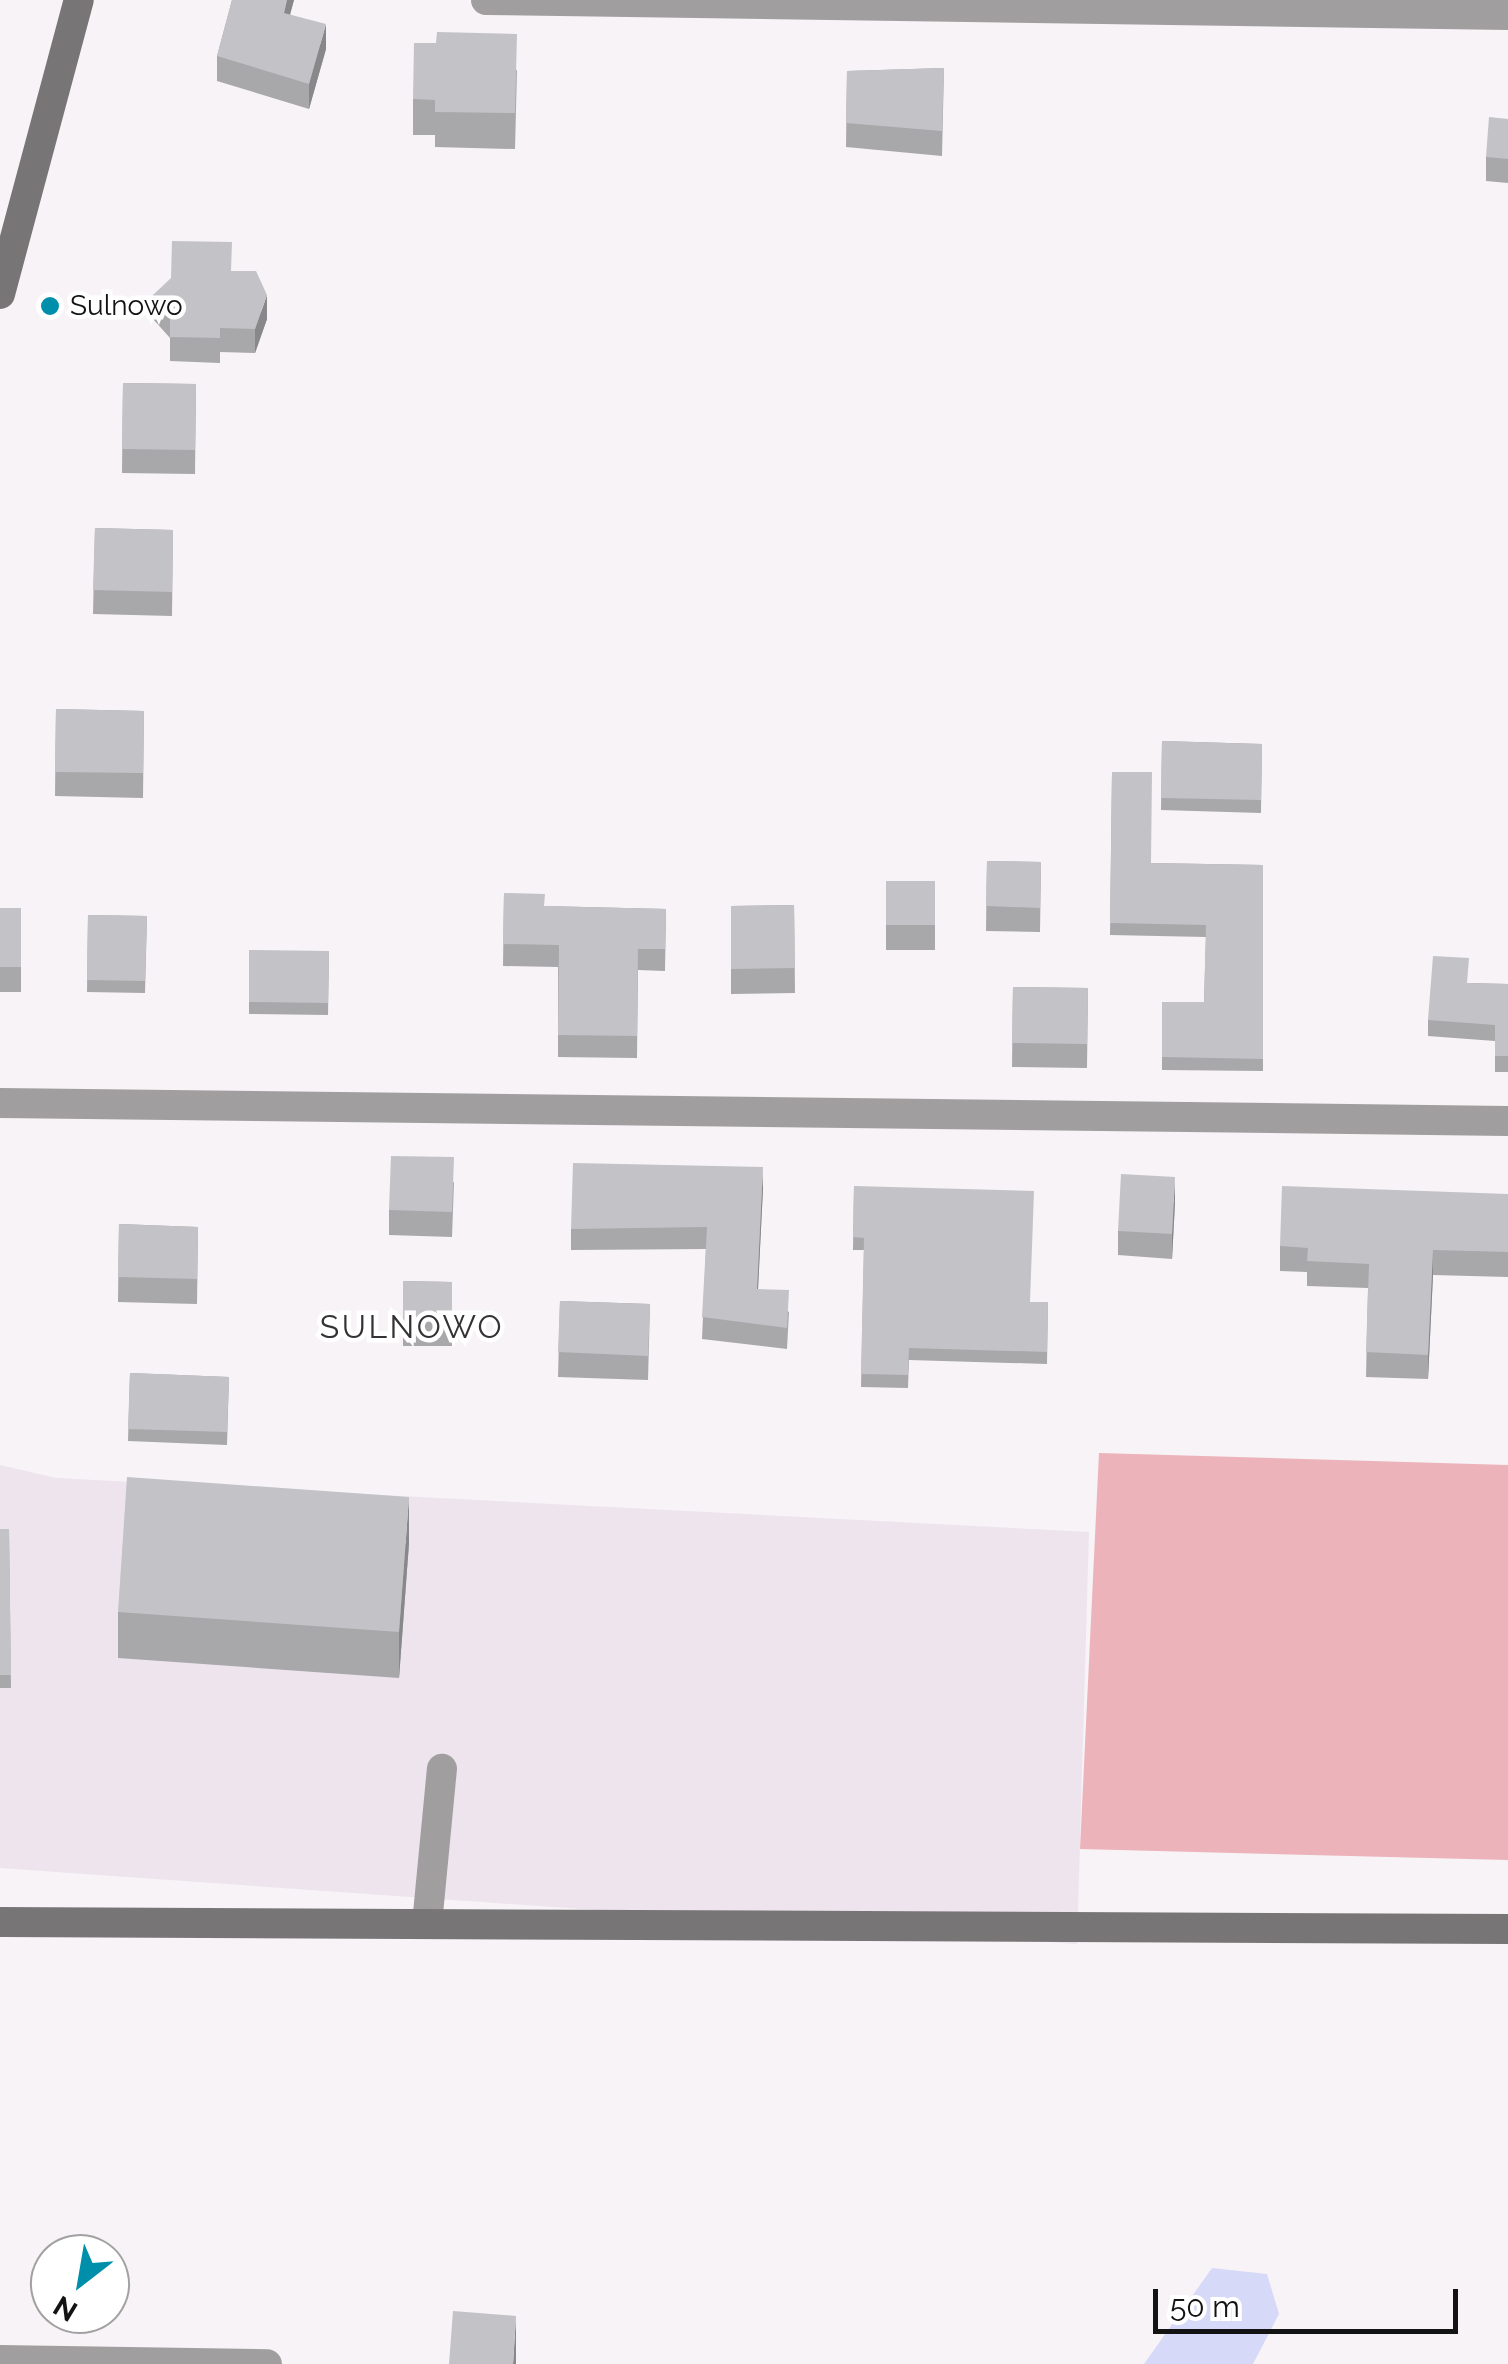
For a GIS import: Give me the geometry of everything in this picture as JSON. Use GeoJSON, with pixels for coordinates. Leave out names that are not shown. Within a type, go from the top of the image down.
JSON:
{"type":"FeatureCollection","features":[{"type":"Feature","properties":{"kind":"street"},"geometry":{"type":"LineString","coordinates":[[0,294],[80,0]]}},
{"type":"Feature","properties":{"kind":"street"},"geometry":{"type":"LineString","coordinates":[[486,0],[1508,15]]}},
{"type":"Feature","properties":{"kind":"street"},"geometry":{"type":"LineString","coordinates":[[0,1102],[1508,1121]]}},
{"type":"Feature","properties":{"kind":"street"},"geometry":{"type":"LineString","coordinates":[[427,1924],[442,1769]]}},
{"type":"Feature","properties":{"kind":"street"},"geometry":{"type":"LineString","coordinates":[[0,1922],[1508,1928]]}},
{"type":"Feature","properties":{"kind":"street"},"geometry":{"type":"LineString","coordinates":[[0,2360],[267,2364]]}},
{"type":"Feature","properties":{"kind":"shaded area"},"geometry":{"type":"Polygon","coordinates":[[[1099,1453],[1508,1465],[1508,1860],[1080,1849],[1099,1453]]]}},
{"type":"Feature","properties":{"kind":"shaded area"},"geometry":{"type":"Polygon","coordinates":[[[0,1465],[56,1478],[1089,1532],[1077,1944],[0,1868],[0,1465]]]}},
{"type":"Feature","properties":{"kind":"water"},"geometry":{"type":"Polygon","coordinates":[[[1212,2268],[1267,2274],[1279,2314],[1253,2364],[1144,2364],[1212,2268]]]}},
{"type":"Feature","properties":{"kind":"building"},"geometry":{"type":"Polygon","coordinates":[[[232,0],[287,0],[284,13],[326,24],[309,84],[217,56],[232,0]]]}},
{"type":"Feature","properties":{"kind":"building"},"geometry":{"type":"Polygon","coordinates":[[[437,32],[517,34],[515,113],[435,112],[435,100],[413,99],[414,43],[436,43],[437,32]]]}},
{"type":"Feature","properties":{"kind":"building"},"geometry":{"type":"Polygon","coordinates":[[[944,68],[942,131],[846,123],[847,71],[944,68]]]}},
{"type":"Feature","properties":{"kind":"building"},"geometry":{"type":"Polygon","coordinates":[[[1489,117],[1508,119],[1508,159],[1486,157],[1489,117]]]}},
{"type":"Feature","properties":{"kind":"building"},"geometry":{"type":"Polygon","coordinates":[[[172,241],[232,242],[231,271],[256,271],[267,295],[255,329],[220,328],[220,338],[170,337],[170,314],[153,295],[171,278],[172,241]]]}},
{"type":"Feature","properties":{"kind":"building"},"geometry":{"type":"Polygon","coordinates":[[[123,383],[196,384],[195,450],[122,449],[123,383]]]}},
{"type":"Feature","properties":{"kind":"building"},"geometry":{"type":"Polygon","coordinates":[[[95,528],[173,530],[172,592],[93,590],[95,528]]]}},
{"type":"Feature","properties":{"kind":"building"},"geometry":{"type":"Polygon","coordinates":[[[56,709],[144,711],[143,773],[55,772],[56,709]]]}},
{"type":"Feature","properties":{"kind":"building"},"geometry":{"type":"Polygon","coordinates":[[[1162,741],[1262,744],[1261,800],[1161,798],[1162,741]]]}},
{"type":"Feature","properties":{"kind":"building"},"geometry":{"type":"Polygon","coordinates":[[[1112,772],[1152,772],[1151,863],[1263,865],[1263,1059],[1162,1057],[1162,1002],[1204,1002],[1206,925],[1110,923],[1112,772]]]}},
{"type":"Feature","properties":{"kind":"building"},"geometry":{"type":"Polygon","coordinates":[[[987,861],[1041,862],[1040,908],[986,906],[987,861]]]}},
{"type":"Feature","properties":{"kind":"building"},"geometry":{"type":"Polygon","coordinates":[[[886,881],[935,881],[935,925],[886,925],[886,881]]]}},
{"type":"Feature","properties":{"kind":"building"},"geometry":{"type":"Polygon","coordinates":[[[504,893],[545,894],[544,906],[666,909],[665,949],[638,949],[637,1036],[558,1035],[559,945],[503,944],[504,893]]]}},
{"type":"Feature","properties":{"kind":"building"},"geometry":{"type":"Polygon","coordinates":[[[794,905],[795,968],[731,969],[731,906],[794,905]]]}},
{"type":"Feature","properties":{"kind":"building"},"geometry":{"type":"Polygon","coordinates":[[[0,908],[21,908],[21,967],[0,967],[0,908]]]}},
{"type":"Feature","properties":{"kind":"building"},"geometry":{"type":"Polygon","coordinates":[[[88,915],[147,916],[145,981],[87,980],[88,915]]]}},
{"type":"Feature","properties":{"kind":"building"},"geometry":{"type":"Polygon","coordinates":[[[249,950],[329,951],[328,1003],[249,1002],[249,950]]]}},
{"type":"Feature","properties":{"kind":"building"},"geometry":{"type":"Polygon","coordinates":[[[1433,956],[1469,958],[1467,983],[1508,984],[1508,1056],[1495,1056],[1495,1025],[1428,1020],[1433,956]]]}},
{"type":"Feature","properties":{"kind":"building"},"geometry":{"type":"Polygon","coordinates":[[[1013,987],[1088,988],[1087,1044],[1012,1043],[1013,987]]]}},
{"type":"Feature","properties":{"kind":"building"},"geometry":{"type":"Polygon","coordinates":[[[391,1156],[454,1157],[452,1212],[389,1210],[391,1156]]]}},
{"type":"Feature","properties":{"kind":"building"},"geometry":{"type":"Polygon","coordinates":[[[573,1163],[763,1167],[757,1289],[789,1290],[787,1328],[702,1317],[707,1227],[571,1229],[573,1163]]]}},
{"type":"Feature","properties":{"kind":"building"},"geometry":{"type":"Polygon","coordinates":[[[1121,1174],[1175,1177],[1172,1234],[1118,1231],[1121,1174]]]}},
{"type":"Feature","properties":{"kind":"building"},"geometry":{"type":"Polygon","coordinates":[[[854,1186],[1034,1191],[1030,1302],[1048,1302],[1047,1352],[909,1348],[908,1375],[861,1374],[864,1238],[853,1237],[854,1186]]]}},
{"type":"Feature","properties":{"kind":"building"},"geometry":{"type":"Polygon","coordinates":[[[1282,1186],[1508,1194],[1508,1252],[1433,1250],[1428,1355],[1366,1352],[1369,1264],[1307,1261],[1308,1248],[1280,1246],[1282,1186]]]}},
{"type":"Feature","properties":{"kind":"building"},"geometry":{"type":"Polygon","coordinates":[[[119,1224],[198,1227],[197,1279],[118,1277],[119,1224]]]}},
{"type":"Feature","properties":{"kind":"building"},"geometry":{"type":"Polygon","coordinates":[[[403,1281],[452,1282],[452,1321],[403,1321],[403,1281]]]}},
{"type":"Feature","properties":{"kind":"building"},"geometry":{"type":"Polygon","coordinates":[[[560,1301],[650,1304],[648,1356],[558,1352],[560,1301]]]}},
{"type":"Feature","properties":{"kind":"building"},"geometry":{"type":"Polygon","coordinates":[[[130,1373],[229,1377],[227,1432],[128,1429],[130,1373]]]}},
{"type":"Feature","properties":{"kind":"building"},"geometry":{"type":"Polygon","coordinates":[[[127,1477],[409,1497],[399,1632],[118,1612],[127,1477]]]}},
{"type":"Feature","properties":{"kind":"building"},"geometry":{"type":"Polygon","coordinates":[[[0,1529],[9,1529],[11,1675],[0,1675],[0,1529]]]}},
{"type":"Feature","properties":{"kind":"building"},"geometry":{"type":"Polygon","coordinates":[[[453,2311],[516,2316],[513,2364],[449,2364],[453,2311]]]}},
{"type":"Feature","properties":{"kind":"place","name":"Sulnowo"},"geometry":{"type":"Point","coordinates":[50,306]}},
{"type":"Feature","properties":{"kind":"district","name":"SULNOWO"},"geometry":{"type":"Point","coordinates":[412,1327]}}]}
